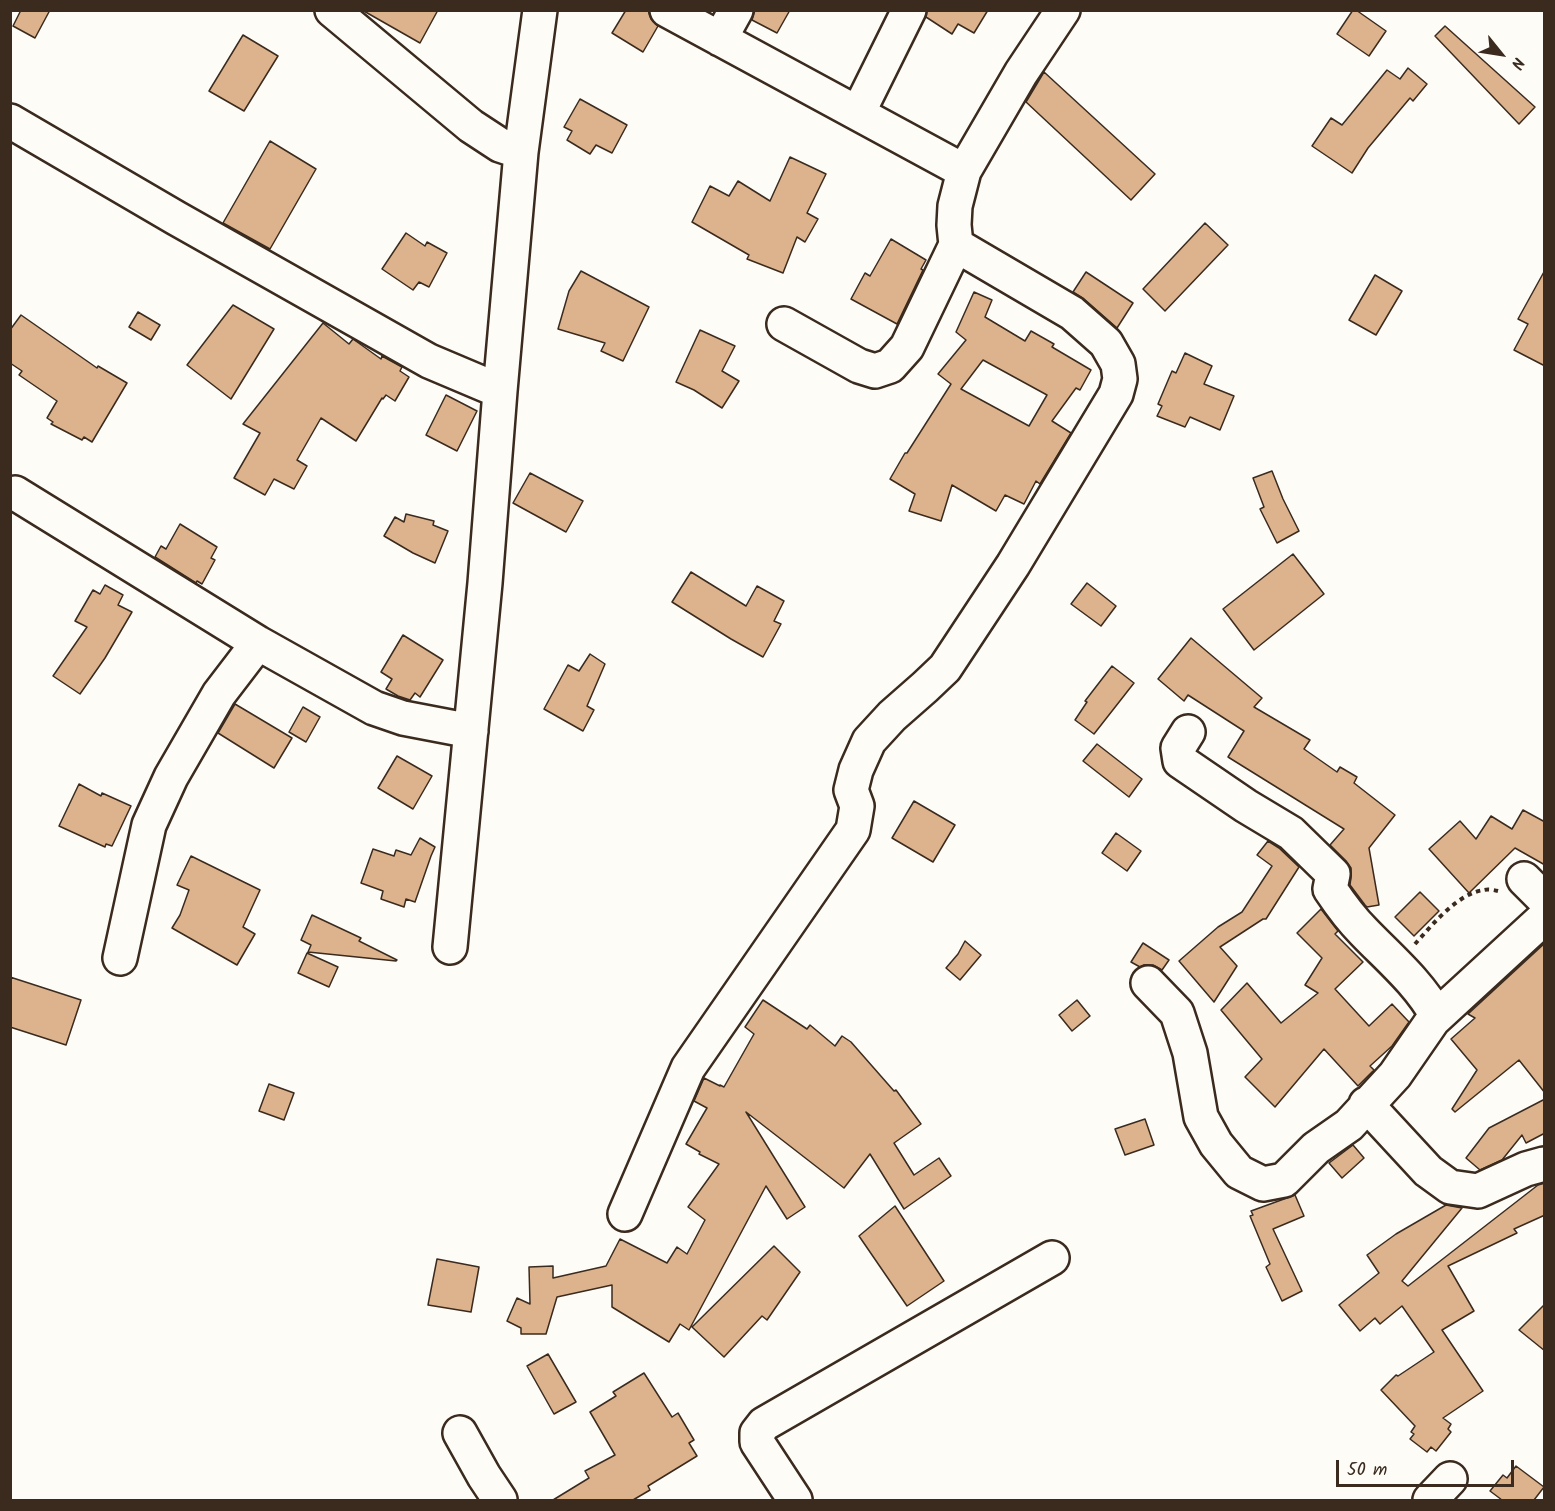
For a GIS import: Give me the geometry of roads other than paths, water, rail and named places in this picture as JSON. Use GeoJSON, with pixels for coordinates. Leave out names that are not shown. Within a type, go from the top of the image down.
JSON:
{"type":"FeatureCollection","features":[{"type":"Feature","properties":{"kind":"street"},"geometry":{"type":"LineString","coordinates":[[332,10],[471,126],[500,145],[521,152]]}},
{"type":"Feature","properties":{"kind":"street"},"geometry":{"type":"LineString","coordinates":[[450,946],[486,584],[521,152],[540,10]]}},
{"type":"Feature","properties":{"kind":"street"},"geometry":{"type":"LineString","coordinates":[[667,10],[964,171]]}},
{"type":"Feature","properties":{"kind":"street"},"geometry":{"type":"LineString","coordinates":[[720,39],[736,10]]}},
{"type":"Feature","properties":{"kind":"street"},"geometry":{"type":"LineString","coordinates":[[858,113],[909,10]]}},
{"type":"Feature","properties":{"kind":"street"},"geometry":{"type":"LineString","coordinates":[[784,324],[859,366],[875,371],[890,366],[907,347],[956,245],[955,206],[964,171],[1021,73],[1063,10]]}},
{"type":"Feature","properties":{"kind":"street"},"geometry":{"type":"LineString","coordinates":[[10,121],[176,218],[429,360],[500,391]]}},
{"type":"Feature","properties":{"kind":"street"},"geometry":{"type":"LineString","coordinates":[[626,1214],[688,1068],[853,830],[857,806],[851,790],[856,770],[868,741],[945,668],[1013,566],[1116,393],[1120,379],[1118,363],[1106,343],[1071,313],[956,245]]}},
{"type":"Feature","properties":{"kind":"street"},"geometry":{"type":"LineString","coordinates":[[15,493],[258,643],[374,708],[403,718],[471,731]]}},
{"type":"Feature","properties":{"kind":"street"},"geometry":{"type":"LineString","coordinates":[[120,958],[149,825],[171,777],[219,694],[258,643]]}},
{"type":"Feature","properties":{"kind":"street"},"geometry":{"type":"LineString","coordinates":[[1188,732],[1178,748],[1180,761],[1246,806],[1291,833],[1333,874],[1330,888],[1341,905],[1412,981],[1430,1002],[1437,1016]]}},
{"type":"Feature","properties":{"kind":"street"},"geometry":{"type":"LineString","coordinates":[[1148,983],[1177,1013],[1190,1053],[1201,1117],[1216,1144],[1239,1172],[1263,1184],[1284,1180],[1316,1148],[1349,1125],[1395,1075],[1437,1016],[1545,918]]}},
{"type":"Feature","properties":{"kind":"street"},"geometry":{"type":"LineString","coordinates":[[1366,1104],[1428,1172],[1450,1187],[1478,1191],[1527,1169],[1545,1164]]}},
{"type":"Feature","properties":{"kind":"street"},"geometry":{"type":"LineString","coordinates":[[795,1500],[757,1442],[757,1432],[764,1424],[1052,1258]]}},
{"type":"Feature","properties":{"kind":"street"},"geometry":{"type":"LineString","coordinates":[[460,1433],[500,1500]]}}]}
